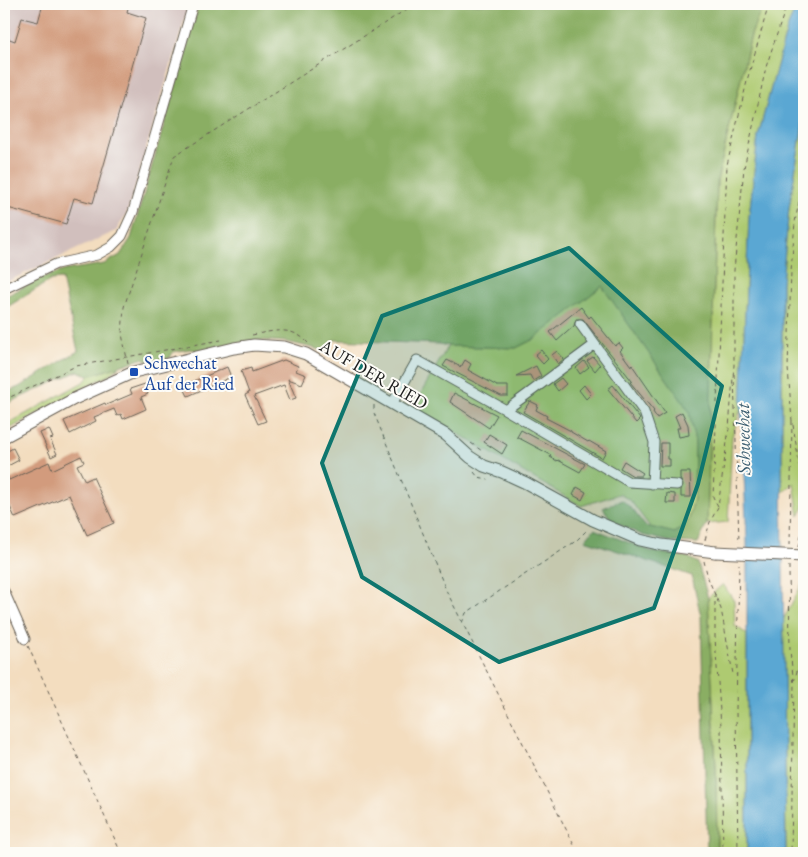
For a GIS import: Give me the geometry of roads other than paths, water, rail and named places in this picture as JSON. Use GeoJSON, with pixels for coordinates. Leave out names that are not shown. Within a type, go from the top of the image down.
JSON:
{"type":"FeatureCollection","features":[{"type":"Feature","properties":{"kind":"main road","name":"AUF DER RIED"},"geometry":{"type":"LineString","coordinates":[[4,437],[74,399],[131,373],[234,348],[254,345],[284,346],[306,354],[446,435],[478,462],[526,483],[593,520],[640,540],[702,551],[804,556]]}},
{"type":"Feature","properties":{"kind":"street"},"geometry":{"type":"LineString","coordinates":[[4,289],[56,264],[97,255],[111,247],[122,236],[133,212],[193,4]]}},
{"type":"Feature","properties":{"kind":"street"},"geometry":{"type":"LineString","coordinates":[[580,324],[644,412],[654,442],[652,484]]}},
{"type":"Feature","properties":{"kind":"street"},"geometry":{"type":"LineString","coordinates":[[506,410],[594,345]]}},
{"type":"Feature","properties":{"kind":"street"},"geometry":{"type":"LineString","coordinates":[[392,404],[417,360],[629,482],[677,485]]}},
{"type":"Feature","properties":{"kind":"street"},"geometry":{"type":"LineString","coordinates":[[4,591],[25,639]]}},
{"type":"Feature","properties":{"kind":"water","name":"Schwechat"},"geometry":{"type":"Polygon","coordinates":[[[797,4],[804,4],[804,117],[789,208],[782,283],[786,853],[747,853],[747,542],[741,408],[749,217],[758,136],[787,29],[797,4]]]}},
{"type":"Feature","properties":{"kind":"place","name":"Schwechat Auf der Ried"},"geometry":{"type":"Point","coordinates":[134,372]}}]}
